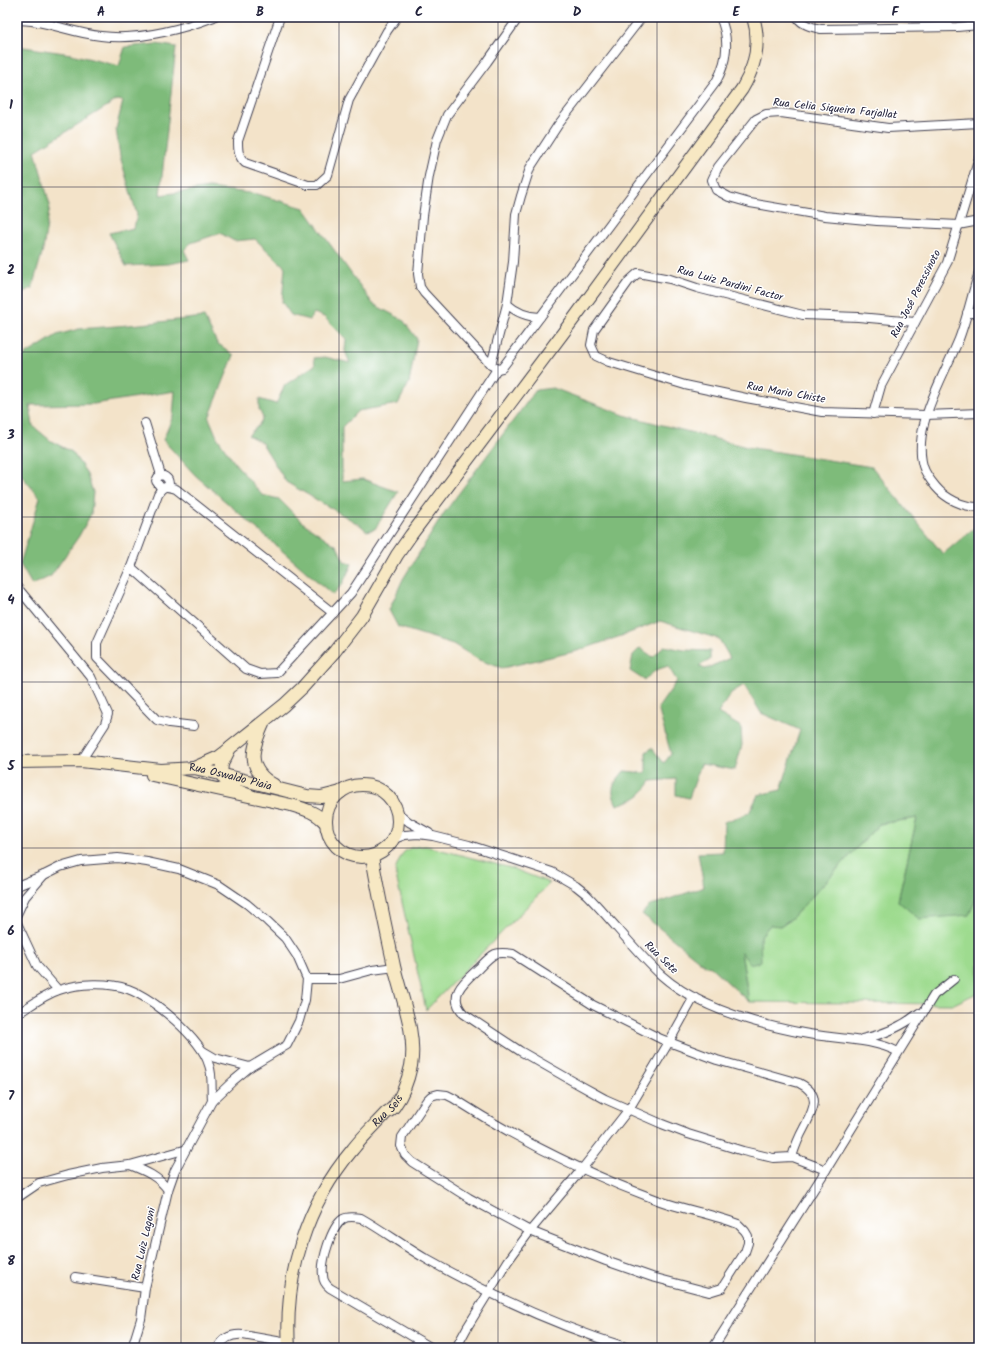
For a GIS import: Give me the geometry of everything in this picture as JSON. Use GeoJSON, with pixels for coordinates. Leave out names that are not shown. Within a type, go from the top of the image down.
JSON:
{"type":"FeatureCollection","features":[{"type":"Feature","properties":{"kind":"street"},"geometry":{"type":"LineString","coordinates":[[17,20],[37,22],[81,33],[119,37],[170,31],[187,27],[214,17]]}},
{"type":"Feature","properties":{"kind":"street"},"geometry":{"type":"LineString","coordinates":[[280,17],[238,141],[238,153],[240,158],[245,163],[308,185],[317,185],[328,175],[349,100],[387,32],[398,17]]}},
{"type":"Feature","properties":{"kind":"street"},"geometry":{"type":"LineString","coordinates":[[519,17],[447,115],[437,140],[429,176],[418,274],[420,287],[424,294],[494,367],[502,368],[716,82],[724,65],[726,47],[724,29],[720,17]]}},
{"type":"Feature","properties":{"kind":"street"},"geometry":{"type":"LineString","coordinates":[[131,567],[246,669],[260,674],[277,673],[333,613],[351,593],[494,367],[507,304],[513,262],[516,214],[530,168],[558,124],[642,17]]}},
{"type":"Feature","properties":{"kind":"street"},"geometry":{"type":"LineString","coordinates":[[194,768],[219,757],[284,705],[302,688],[331,656],[351,631],[411,535],[580,311],[742,89],[751,71],[756,51],[756,30],[754,17]]}},
{"type":"Feature","properties":{"kind":"street"},"geometry":{"type":"LineString","coordinates":[[797,17],[808,26],[821,29],[957,27],[979,24]]}},
{"type":"Feature","properties":{"kind":"street","name":"Rua Celia Siqueira Farjallat"},"geometry":{"type":"LineString","coordinates":[[979,122],[888,128],[781,113],[766,114],[756,119],[718,167],[712,180],[716,190],[729,197],[750,203],[832,217],[958,225],[979,221]]}},
{"type":"Feature","properties":{"kind":"street","name":"Rua José Peressinoto"},"geometry":{"type":"LineString","coordinates":[[873,414],[881,386],[947,263],[979,158]]}},
{"type":"Feature","properties":{"kind":"street"},"geometry":{"type":"LineString","coordinates":[[979,272],[960,338],[926,414],[920,438],[924,468],[932,482],[942,493],[955,501],[972,507],[979,507]]}},
{"type":"Feature","properties":{"kind":"street","name":"Rua Luiz Pardini Factor"},"geometry":{"type":"LineString","coordinates":[[596,356],[591,345],[594,330],[630,281],[638,273],[670,279],[697,288],[803,315],[858,317],[915,322]]}},
{"type":"Feature","properties":{"kind":"street"},"geometry":{"type":"LineString","coordinates":[[507,304],[521,314],[540,318]]}},
{"type":"Feature","properties":{"kind":"street"},"geometry":{"type":"LineString","coordinates":[[967,313],[979,313]]}},
{"type":"Feature","properties":{"kind":"street","name":"Rua Mario Chiste"},"geometry":{"type":"LineString","coordinates":[[596,356],[609,362],[685,385],[822,412],[873,414],[979,413]]}},
{"type":"Feature","properties":{"kind":"street"},"geometry":{"type":"LineString","coordinates":[[145,423],[161,475],[156,481],[165,487],[176,489],[333,613]]}},
{"type":"Feature","properties":{"kind":"street"},"geometry":{"type":"LineString","coordinates":[[165,487],[97,643],[97,658],[157,720],[194,726]]}},
{"type":"Feature","properties":{"kind":"street"},"geometry":{"type":"LineString","coordinates":[[17,587],[91,677],[108,714],[105,724],[81,761]]}},
{"type":"Feature","properties":{"kind":"street"},"geometry":{"type":"LineString","coordinates":[[265,719],[254,746],[253,752],[255,762],[265,780],[285,790]]}},
{"type":"Feature","properties":{"kind":"street"},"geometry":{"type":"LineString","coordinates":[[230,748],[222,764],[221,774],[224,780],[236,790],[251,796]]}},
{"type":"Feature","properties":{"kind":"street","name":"Rua Oswaldo Piaia"},"geometry":{"type":"LineString","coordinates":[[17,762],[81,761],[161,770],[194,768],[307,796],[321,797],[340,792]]}},
{"type":"Feature","properties":{"kind":"street","name":"Rua Oswaldo Piaia"},"geometry":{"type":"LineString","coordinates":[[119,766],[154,776],[291,805],[312,811],[320,816],[326,823]]}},
{"type":"Feature","properties":{"kind":"street"},"geometry":{"type":"LineString","coordinates":[[360,785],[374,787],[386,794],[395,805],[397,812],[398,826],[394,839],[384,850],[372,856],[358,857],[338,848],[330,837],[326,823],[326,816],[331,803],[340,792],[360,785]]}},
{"type":"Feature","properties":{"kind":"street","name":"Rua Sete"},"geometry":{"type":"LineString","coordinates":[[397,812],[409,822],[433,836]]}},
{"type":"Feature","properties":{"kind":"street","name":"Rua Sete"},"geometry":{"type":"LineString","coordinates":[[394,839],[405,835],[418,834],[433,836],[470,845],[552,872],[576,886],[598,906],[661,975],[694,997],[713,1007],[777,1027],[803,1033],[880,1044],[898,1052]]}},
{"type":"Feature","properties":{"kind":"street","name":"Rua Seis"},"geometry":{"type":"LineString","coordinates":[[288,1346],[289,1314],[294,1275],[300,1248],[311,1215],[331,1178],[342,1162],[366,1134],[394,1107],[409,1075],[412,1059],[412,1043],[372,856]]}},
{"type":"Feature","properties":{"kind":"street"},"geometry":{"type":"LineString","coordinates":[[17,886],[60,867],[81,861],[118,858],[147,862],[179,869],[219,885],[247,904],[285,938],[297,956],[307,979],[339,979],[372,970],[395,967]]}},
{"type":"Feature","properties":{"kind":"street"},"geometry":{"type":"LineString","coordinates":[[17,914],[26,897],[44,875]]}},
{"type":"Feature","properties":{"kind":"street"},"geometry":{"type":"LineString","coordinates":[[17,922],[37,966],[58,990]]}},
{"type":"Feature","properties":{"kind":"street"},"geometry":{"type":"LineString","coordinates":[[792,1157],[814,1106],[814,1100],[809,1090],[799,1083],[717,1060],[638,1029],[594,1005],[513,954],[494,954],[459,988],[457,1001],[464,1014],[546,1067],[606,1099],[662,1124],[715,1143],[772,1158],[792,1157],[826,1170]]}},
{"type":"Feature","properties":{"kind":"street","name":"Rua Luiz Lagoni"},"geometry":{"type":"LineString","coordinates":[[132,1348],[141,1319],[146,1288],[168,1190],[184,1150],[212,1101],[250,1067],[287,1045],[299,1021],[305,1000],[307,979]]}},
{"type":"Feature","properties":{"kind":"street"},"geometry":{"type":"LineString","coordinates":[[713,1348],[826,1170],[926,1007],[934,995],[954,979]]}},
{"type":"Feature","properties":{"kind":"street"},"geometry":{"type":"LineString","coordinates":[[17,1014],[58,990],[76,986],[98,984],[128,989],[153,1003],[172,1017],[203,1051],[210,1065],[212,1101]]}},
{"type":"Feature","properties":{"kind":"street"},"geometry":{"type":"LineString","coordinates":[[456,1348],[488,1292],[508,1261],[530,1231],[582,1169],[629,1109],[694,997]]}},
{"type":"Feature","properties":{"kind":"street"},"geometry":{"type":"LineString","coordinates":[[854,1041],[872,1037],[892,1029],[910,1020],[926,1007]]}},
{"type":"Feature","properties":{"kind":"street"},"geometry":{"type":"LineString","coordinates":[[203,1051],[216,1058],[250,1067]]}},
{"type":"Feature","properties":{"kind":"street"},"geometry":{"type":"LineString","coordinates":[[438,1094],[447,1095],[540,1149],[582,1169],[661,1201],[727,1220],[742,1227],[748,1236],[748,1247],[722,1288],[709,1292],[676,1285],[626,1268],[530,1231],[469,1198],[412,1162],[405,1155],[401,1146],[402,1137],[426,1100],[438,1094]]}},
{"type":"Feature","properties":{"kind":"street"},"geometry":{"type":"LineString","coordinates":[[17,1198],[38,1183],[102,1168],[130,1165],[184,1150]]}},
{"type":"Feature","properties":{"kind":"street"},"geometry":{"type":"LineString","coordinates":[[130,1165],[147,1172],[162,1182],[168,1190]]}},
{"type":"Feature","properties":{"kind":"street"},"geometry":{"type":"LineString","coordinates":[[432,1348],[327,1286],[323,1278],[322,1270],[332,1233],[338,1223],[350,1217],[361,1218],[432,1263],[510,1303],[600,1339],[629,1348]]}},
{"type":"Feature","properties":{"kind":"street"},"geometry":{"type":"LineString","coordinates":[[75,1277],[146,1288]]}},
{"type":"Feature","properties":{"kind":"street"},"geometry":{"type":"LineString","coordinates":[[218,1348],[224,1340],[236,1334],[288,1346]]}},
{"type":"Feature","properties":{"kind":"green space"},"geometry":{"type":"Polygon","coordinates":[[[156,44],[176,47],[160,195],[209,188],[257,194],[304,208],[373,304],[403,320],[417,339],[409,383],[398,404],[358,411],[342,427],[342,481],[363,479],[398,492],[375,529],[367,531],[360,525],[286,482],[262,443],[248,435],[258,426],[263,418],[259,409],[259,399],[276,404],[285,385],[315,365],[314,358],[325,357],[350,363],[345,351],[346,339],[324,317],[314,313],[309,320],[291,315],[282,302],[285,267],[255,239],[234,241],[220,233],[191,243],[184,250],[189,260],[168,264],[126,266],[109,233],[134,228],[137,215],[120,156],[116,129],[123,101],[117,100],[35,151],[50,205],[43,250],[32,288],[17,295],[17,46],[71,54],[119,66],[125,47],[156,44]]]}},
{"type":"Feature","properties":{"kind":"green space"},"geometry":{"type":"Polygon","coordinates":[[[204,317],[217,343],[234,355],[209,418],[217,437],[234,462],[262,495],[279,499],[302,522],[337,546],[344,561],[352,564],[343,583],[333,595],[195,475],[163,440],[173,416],[175,391],[94,404],[30,405],[33,426],[51,441],[72,452],[86,472],[93,492],[91,514],[79,536],[51,576],[32,585],[20,564],[40,498],[17,470],[17,360],[57,335],[79,329],[204,317]]]}},
{"type":"Feature","properties":{"kind":"green space"},"geometry":{"type":"Polygon","coordinates":[[[553,388],[624,415],[747,447],[872,467],[943,554],[979,524],[979,892],[969,915],[919,919],[898,901],[917,818],[879,824],[792,918],[780,926],[770,925],[760,937],[761,961],[751,965],[741,952],[749,1002],[711,967],[706,966],[642,914],[649,906],[704,887],[698,853],[723,852],[724,822],[749,813],[758,795],[781,790],[800,730],[761,713],[744,685],[731,693],[718,713],[741,727],[742,745],[735,770],[701,764],[689,798],[676,795],[676,779],[651,781],[644,791],[637,797],[617,805],[613,794],[613,787],[624,771],[646,773],[646,752],[652,748],[664,763],[671,754],[658,708],[677,681],[668,666],[656,670],[644,680],[630,671],[633,655],[640,648],[653,657],[664,646],[684,650],[710,651],[710,660],[699,666],[705,669],[730,658],[719,639],[660,621],[577,651],[502,668],[479,660],[453,644],[398,627],[389,610],[403,579],[444,513],[536,390],[553,388]]]}},
{"type":"Feature","properties":{"kind":"green space"},"geometry":{"type":"Polygon","coordinates":[[[917,818],[898,901],[968,915],[979,892],[979,992],[954,1004],[749,1002],[741,951],[751,965],[760,937],[770,924],[780,926],[792,918],[879,824],[917,818]]]}},
{"type":"Feature","properties":{"kind":"green space"},"geometry":{"type":"Polygon","coordinates":[[[426,846],[511,868],[550,883],[426,1010],[395,871],[405,851],[408,849],[426,846]]]}}]}
